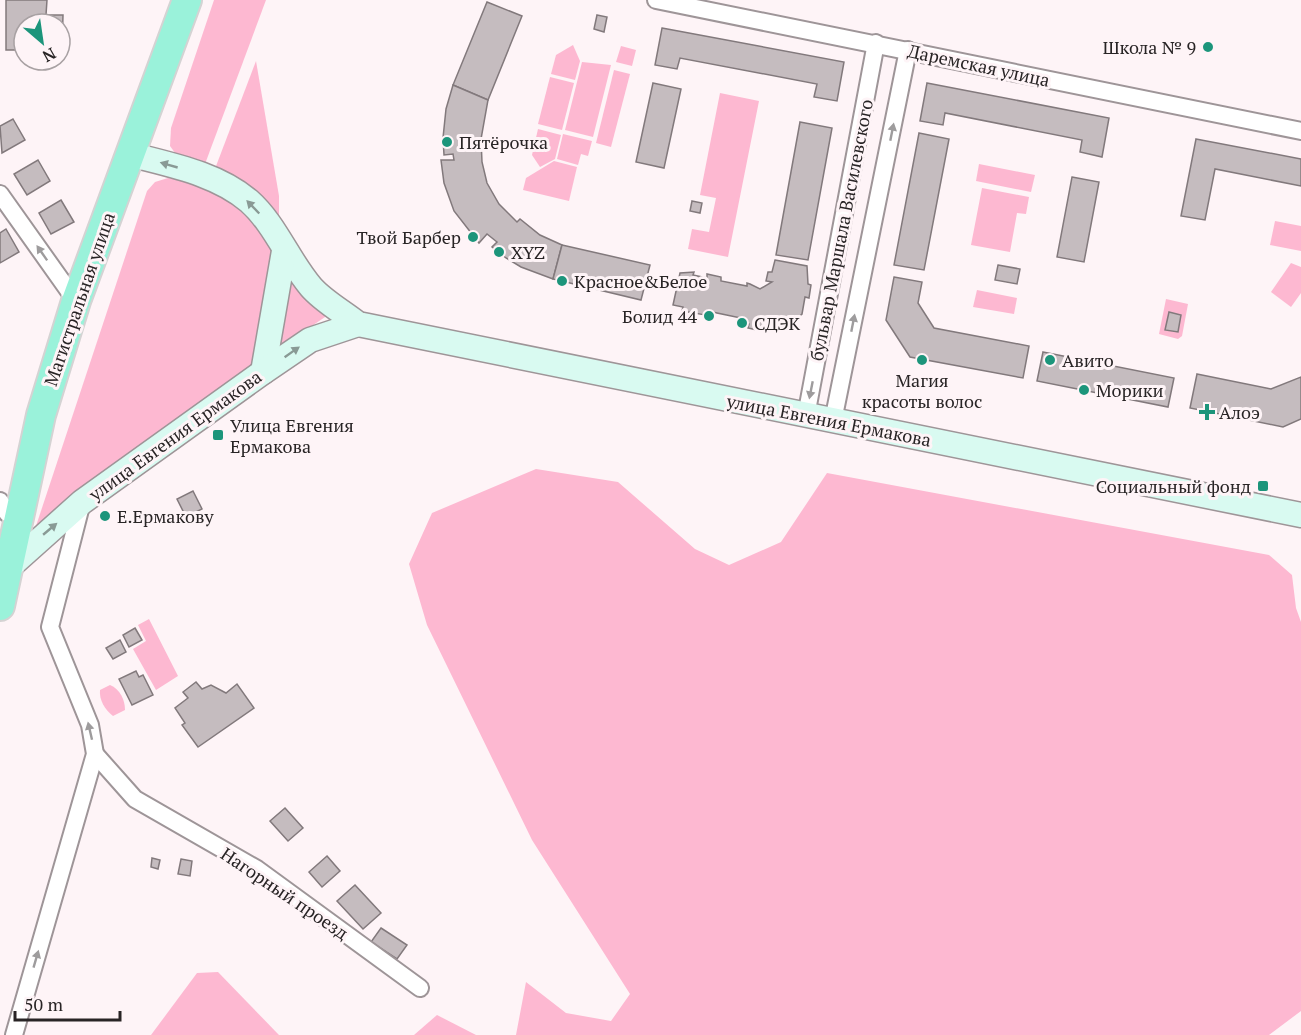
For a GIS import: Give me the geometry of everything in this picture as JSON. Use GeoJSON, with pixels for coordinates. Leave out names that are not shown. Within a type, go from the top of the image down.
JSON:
{"type":"FeatureCollection","features":[{"type":"Feature","properties":{"kind":"highway","name":"Магистральная улица"},"geometry":{"type":"LineString","coordinates":[[0,606],[7,569],[9,510],[76,301],[187,0]]}},
{"type":"Feature","properties":{"kind":"main road","name":"улица Евгения Ермакова"},"geometry":{"type":"LineString","coordinates":[[129,154],[208,176],[248,200],[268,223],[284,251],[312,289],[358,324],[1301,515]]}},
{"type":"Feature","properties":{"kind":"main road"},"geometry":{"type":"LineString","coordinates":[[263,372],[284,251]]}},
{"type":"Feature","properties":{"kind":"main road","name":"улица Евгения Ермакова"},"geometry":{"type":"LineString","coordinates":[[7,569],[82,502],[263,372],[310,340],[358,324]]}},
{"type":"Feature","properties":{"kind":"street","name":"Даремская улица"},"geometry":{"type":"LineString","coordinates":[[656,0],[1301,131]]}},
{"type":"Feature","properties":{"kind":"street","name":"бульвар Маршала Василевского"},"geometry":{"type":"LineString","coordinates":[[806,416],[876,43]]}},
{"type":"Feature","properties":{"kind":"street","name":"бульвар Маршала Василевского"},"geometry":{"type":"LineString","coordinates":[[833,422],[908,50]]}},
{"type":"Feature","properties":{"kind":"street"},"geometry":{"type":"LineString","coordinates":[[0,194],[76,301]]}},
{"type":"Feature","properties":{"kind":"street"},"geometry":{"type":"LineString","coordinates":[[14,1035],[95,754],[90,725],[50,627],[82,502]]}},
{"type":"Feature","properties":{"kind":"street","name":"Нагорный проезд"},"geometry":{"type":"LineString","coordinates":[[95,754],[135,799],[257,869],[420,988]]}},
{"type":"Feature","properties":{"kind":"shaded area"},"geometry":{"type":"Polygon","coordinates":[[[214,0],[266,0],[205,164],[178,157],[170,146],[171,128],[214,0]]]}},
{"type":"Feature","properties":{"kind":"shaded area"},"geometry":{"type":"Polygon","coordinates":[[[573,45],[580,61],[575,80],[551,74],[556,55],[573,45]]]}},
{"type":"Feature","properties":{"kind":"shaded area"},"geometry":{"type":"Polygon","coordinates":[[[621,46],[636,50],[632,66],[616,62],[621,46]]]}},
{"type":"Feature","properties":{"kind":"shaded area"},"geometry":{"type":"Polygon","coordinates":[[[256,61],[279,196],[279,228],[213,174],[256,61]]]}},
{"type":"Feature","properties":{"kind":"shaded area"},"geometry":{"type":"Polygon","coordinates":[[[582,62],[611,65],[593,137],[565,130],[582,62]]]}},
{"type":"Feature","properties":{"kind":"shaded area"},"geometry":{"type":"Polygon","coordinates":[[[614,70],[630,74],[611,147],[596,143],[614,70]]]}},
{"type":"Feature","properties":{"kind":"shaded area"},"geometry":{"type":"Polygon","coordinates":[[[550,77],[574,83],[562,130],[538,124],[550,77]]]}},
{"type":"Feature","properties":{"kind":"shaded area"},"geometry":{"type":"Polygon","coordinates":[[[720,93],[759,101],[728,257],[688,249],[692,229],[709,232],[716,198],[700,195],[720,93]]]}},
{"type":"Feature","properties":{"kind":"shaded area"},"geometry":{"type":"Polygon","coordinates":[[[538,129],[561,135],[555,159],[540,167],[532,155],[538,129]]]}},
{"type":"Feature","properties":{"kind":"shaded area"},"geometry":{"type":"Polygon","coordinates":[[[563,134],[592,141],[588,156],[581,154],[578,165],[557,159],[563,134]]]}},
{"type":"Feature","properties":{"kind":"shaded area"},"geometry":{"type":"Polygon","coordinates":[[[554,161],[577,167],[569,201],[523,190],[526,178],[554,161]]]}},
{"type":"Feature","properties":{"kind":"shaded area"},"geometry":{"type":"Polygon","coordinates":[[[979,164],[1035,175],[1031,192],[976,181],[979,164]]]}},
{"type":"Feature","properties":{"kind":"shaded area"},"geometry":{"type":"Polygon","coordinates":[[[168,178],[202,184],[243,207],[278,253],[258,368],[35,529],[147,191],[155,182],[168,178]]]}},
{"type":"Feature","properties":{"kind":"shaded area"},"geometry":{"type":"Polygon","coordinates":[[[982,188],[1029,197],[1026,214],[1017,213],[1010,252],[971,245],[982,188]]]}},
{"type":"Feature","properties":{"kind":"shaded area"},"geometry":{"type":"Polygon","coordinates":[[[1275,221],[1301,226],[1301,251],[1270,245],[1275,221]]]}},
{"type":"Feature","properties":{"kind":"shaded area"},"geometry":{"type":"Polygon","coordinates":[[[1291,263],[1301,267],[1301,293],[1291,307],[1271,292],[1291,263]]]}},
{"type":"Feature","properties":{"kind":"shaded area"},"geometry":{"type":"Polygon","coordinates":[[[292,277],[328,315],[278,349],[292,277]]]}},
{"type":"Feature","properties":{"kind":"shaded area"},"geometry":{"type":"Polygon","coordinates":[[[977,290],[1017,298],[1014,314],[973,307],[977,290]]]}},
{"type":"Feature","properties":{"kind":"shaded area"},"geometry":{"type":"Polygon","coordinates":[[[1166,299],[1188,304],[1182,336],[1178,339],[1159,334],[1166,299]],[[1169,313],[1165,330],[1178,332],[1181,315],[1169,313]]]}},
{"type":"Feature","properties":{"kind":"shaded area"},"geometry":{"type":"Polygon","coordinates":[[[536,469],[618,482],[695,549],[729,565],[781,542],[827,473],[1269,555],[1292,575],[1296,608],[1301,622],[1301,1011],[1269,1035],[516,1035],[526,982],[566,1013],[611,1021],[630,994],[532,840],[427,625],[409,564],[432,513],[536,469]]]}},
{"type":"Feature","properties":{"kind":"shaded area"},"geometry":{"type":"Polygon","coordinates":[[[149,619],[178,676],[156,690],[133,649],[146,641],[138,625],[149,619]]]}},
{"type":"Feature","properties":{"kind":"shaded area"},"geometry":{"type":"Polygon","coordinates":[[[110,685],[119,692],[125,706],[125,710],[113,716],[107,711],[100,697],[100,690],[110,685]]]}},
{"type":"Feature","properties":{"kind":"shaded area"},"geometry":{"type":"Polygon","coordinates":[[[218,972],[279,1035],[151,1035],[197,973],[218,972]]]}},
{"type":"Feature","properties":{"kind":"shaded area"},"geometry":{"type":"Polygon","coordinates":[[[437,1015],[476,1035],[414,1035],[437,1015]]]}},
{"type":"Feature","properties":{"kind":"building"},"geometry":{"type":"Polygon","coordinates":[[[6,0],[47,0],[46,12],[12,12],[12,50],[6,50],[6,0]]]}},
{"type":"Feature","properties":{"kind":"building"},"geometry":{"type":"Polygon","coordinates":[[[487,2],[522,16],[488,100],[453,85],[487,2]]]}},
{"type":"Feature","properties":{"kind":"building"},"geometry":{"type":"Polygon","coordinates":[[[597,15],[607,17],[604,32],[594,29],[597,15]]]}},
{"type":"Feature","properties":{"kind":"building"},"geometry":{"type":"Polygon","coordinates":[[[662,28],[844,62],[837,101],[814,97],[817,84],[680,58],[677,69],[655,65],[662,28]]]}},
{"type":"Feature","properties":{"kind":"building"},"geometry":{"type":"Polygon","coordinates":[[[653,83],[681,89],[664,168],[636,162],[653,83]]]}},
{"type":"Feature","properties":{"kind":"building"},"geometry":{"type":"Polygon","coordinates":[[[927,83],[1109,118],[1102,157],[1080,152],[1082,140],[945,113],[943,125],[920,121],[927,83]]]}},
{"type":"Feature","properties":{"kind":"building"},"geometry":{"type":"Polygon","coordinates":[[[453,85],[488,100],[481,139],[482,162],[487,183],[499,204],[517,222],[520,219],[540,235],[562,245],[553,279],[521,267],[506,258],[492,247],[497,242],[487,234],[479,243],[454,211],[444,183],[441,160],[454,160],[453,154],[444,155],[443,138],[446,109],[453,85]]]}},
{"type":"Feature","properties":{"kind":"building"},"geometry":{"type":"Polygon","coordinates":[[[13,119],[25,140],[2,153],[0,126],[13,119]]]}},
{"type":"Feature","properties":{"kind":"building"},"geometry":{"type":"Polygon","coordinates":[[[800,122],[832,128],[808,260],[776,255],[800,122]]]}},
{"type":"Feature","properties":{"kind":"building"},"geometry":{"type":"Polygon","coordinates":[[[919,133],[949,139],[924,270],[894,265],[919,133]]]}},
{"type":"Feature","properties":{"kind":"building"},"geometry":{"type":"Polygon","coordinates":[[[1196,139],[1301,159],[1301,186],[1215,169],[1205,220],[1181,216],[1196,139]]]}},
{"type":"Feature","properties":{"kind":"building"},"geometry":{"type":"Polygon","coordinates":[[[38,160],[50,181],[27,195],[14,174],[38,160]]]}},
{"type":"Feature","properties":{"kind":"building"},"geometry":{"type":"Polygon","coordinates":[[[1072,177],[1099,182],[1084,262],[1057,257],[1072,177]]]}},
{"type":"Feature","properties":{"kind":"building"},"geometry":{"type":"Polygon","coordinates":[[[61,200],[74,222],[51,234],[39,213],[61,200]]]}},
{"type":"Feature","properties":{"kind":"building"},"geometry":{"type":"Polygon","coordinates":[[[692,201],[702,203],[700,213],[690,211],[692,201]]]}},
{"type":"Feature","properties":{"kind":"building"},"geometry":{"type":"Polygon","coordinates":[[[6,229],[19,252],[0,263],[0,233],[6,229]]]}},
{"type":"Feature","properties":{"kind":"building"},"geometry":{"type":"Polygon","coordinates":[[[562,245],[650,265],[641,300],[553,279],[562,245]]]}},
{"type":"Feature","properties":{"kind":"building"},"geometry":{"type":"Polygon","coordinates":[[[775,260],[807,266],[808,284],[811,285],[809,298],[805,297],[802,314],[790,325],[778,330],[761,327],[761,331],[748,328],[749,324],[740,322],[741,318],[712,312],[711,316],[682,311],[683,307],[673,305],[680,273],[694,272],[693,275],[707,278],[707,274],[721,277],[721,281],[747,286],[747,283],[760,289],[772,282],[766,281],[768,272],[772,272],[775,260]]]}},
{"type":"Feature","properties":{"kind":"building"},"geometry":{"type":"Polygon","coordinates":[[[998,265],[1020,269],[1017,284],[995,280],[998,265]]]}},
{"type":"Feature","properties":{"kind":"building"},"geometry":{"type":"Polygon","coordinates":[[[894,277],[922,282],[918,303],[934,328],[1029,346],[1023,378],[910,357],[886,320],[894,277]]]}},
{"type":"Feature","properties":{"kind":"building"},"geometry":{"type":"Polygon","coordinates":[[[1169,312],[1181,315],[1178,332],[1165,330],[1169,312]]]}},
{"type":"Feature","properties":{"kind":"building"},"geometry":{"type":"Polygon","coordinates":[[[1043,352],[1174,378],[1168,407],[1037,381],[1043,352]]]}},
{"type":"Feature","properties":{"kind":"building"},"geometry":{"type":"Polygon","coordinates":[[[1197,374],[1271,389],[1301,377],[1301,419],[1283,427],[1190,408],[1197,374]]]}},
{"type":"Feature","properties":{"kind":"building"},"geometry":{"type":"Polygon","coordinates":[[[193,491],[202,509],[186,517],[177,499],[193,491]]]}},
{"type":"Feature","properties":{"kind":"building"},"geometry":{"type":"Polygon","coordinates":[[[135,628],[142,640],[129,647],[123,635],[135,628]]]}},
{"type":"Feature","properties":{"kind":"building"},"geometry":{"type":"Polygon","coordinates":[[[120,640],[126,652],[113,659],[106,648],[120,640]]]}},
{"type":"Feature","properties":{"kind":"building"},"geometry":{"type":"Polygon","coordinates":[[[136,671],[139,677],[143,675],[153,695],[132,705],[119,679],[136,671]]]}},
{"type":"Feature","properties":{"kind":"building"},"geometry":{"type":"Polygon","coordinates":[[[196,682],[202,689],[211,685],[226,693],[237,684],[254,708],[198,747],[182,725],[185,723],[175,708],[188,698],[183,692],[196,682]]]}},
{"type":"Feature","properties":{"kind":"building"},"geometry":{"type":"Polygon","coordinates":[[[285,808],[303,828],[288,841],[270,821],[285,808]]]}},
{"type":"Feature","properties":{"kind":"building"},"geometry":{"type":"Polygon","coordinates":[[[327,856],[340,871],[322,887],[309,872],[327,856]]]}},
{"type":"Feature","properties":{"kind":"building"},"geometry":{"type":"Polygon","coordinates":[[[152,858],[160,860],[158,869],[151,867],[152,858]]]}},
{"type":"Feature","properties":{"kind":"building"},"geometry":{"type":"Polygon","coordinates":[[[181,859],[192,861],[190,876],[178,874],[181,859]]]}},
{"type":"Feature","properties":{"kind":"building"},"geometry":{"type":"Polygon","coordinates":[[[355,885],[381,913],[363,929],[337,901],[355,885]]]}},
{"type":"Feature","properties":{"kind":"building"},"geometry":{"type":"Polygon","coordinates":[[[381,928],[407,945],[397,959],[371,942],[381,928]]]}},
{"type":"Feature","properties":{"kind":"place","name":"Школа № 9"},"geometry":{"type":"Point","coordinates":[1208,47]}},
{"type":"Feature","properties":{"kind":"place","name":"Пятёрочка"},"geometry":{"type":"Point","coordinates":[447,142]}},
{"type":"Feature","properties":{"kind":"place","name":"Твой Барбер"},"geometry":{"type":"Point","coordinates":[473,237]}},
{"type":"Feature","properties":{"kind":"place","name":"XYZ"},"geometry":{"type":"Point","coordinates":[499,252]}},
{"type":"Feature","properties":{"kind":"place","name":"Красное&Белое"},"geometry":{"type":"Point","coordinates":[562,281]}},
{"type":"Feature","properties":{"kind":"place","name":"Болид 44"},"geometry":{"type":"Point","coordinates":[709,316]}},
{"type":"Feature","properties":{"kind":"place","name":"СДЭК"},"geometry":{"type":"Point","coordinates":[742,323]}},
{"type":"Feature","properties":{"kind":"place","name":"Магия красоты волос"},"geometry":{"type":"Point","coordinates":[922,360]}},
{"type":"Feature","properties":{"kind":"place","name":"Авито"},"geometry":{"type":"Point","coordinates":[1050,360]}},
{"type":"Feature","properties":{"kind":"place","name":"Морики"},"geometry":{"type":"Point","coordinates":[1084,390]}},
{"type":"Feature","properties":{"kind":"place","name":"Алоэ"},"geometry":{"type":"Point","coordinates":[1207,412]}},
{"type":"Feature","properties":{"kind":"place","name":"Улица Евгения Ермакова"},"geometry":{"type":"Point","coordinates":[218,435]}},
{"type":"Feature","properties":{"kind":"place","name":"Социальный фонд"},"geometry":{"type":"Point","coordinates":[1263,486]}},
{"type":"Feature","properties":{"kind":"place","name":"Е.Ермакову"},"geometry":{"type":"Point","coordinates":[105,516]}}]}
